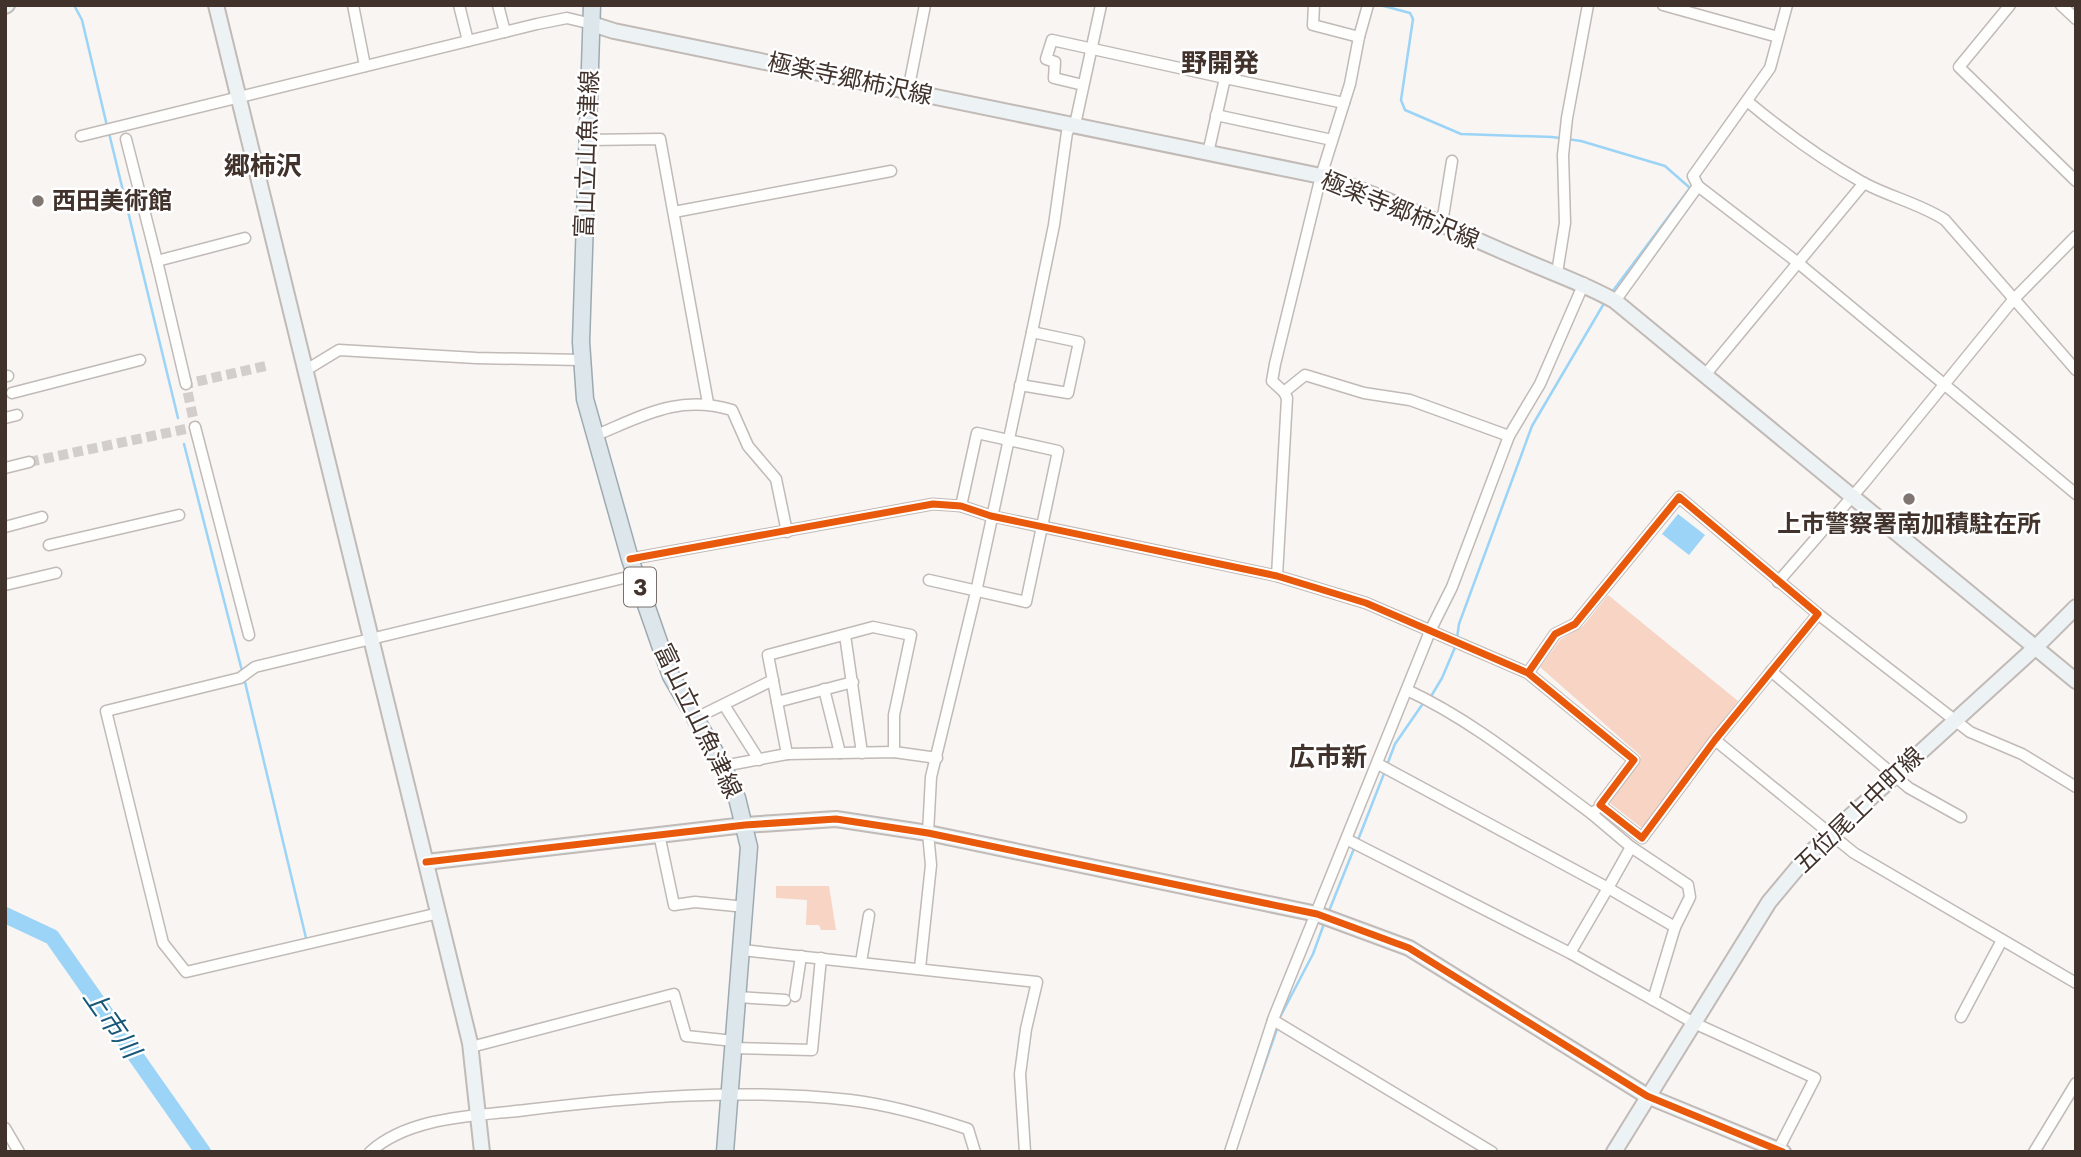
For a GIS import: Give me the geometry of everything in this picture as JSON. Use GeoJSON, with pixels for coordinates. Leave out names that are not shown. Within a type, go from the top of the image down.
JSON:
{"type":"FeatureCollection","features":[{"type":"Feature","properties":{"kind":"main road","name":"富山立山魚津線"},"geometry":{"type":"LineString","coordinates":[[592,5],[582,360],[585,399],[633,567],[671,676],[723,766],[745,825],[749,859],[724,1152]]}},
{"type":"Feature","properties":{"kind":"street"},"geometry":{"type":"LineString","coordinates":[[216,5],[471,1047],[482,1152]]}},
{"type":"Feature","properties":{"kind":"street"},"geometry":{"type":"LineString","coordinates":[[353,5],[365,66]]}},
{"type":"Feature","properties":{"kind":"street"},"geometry":{"type":"LineString","coordinates":[[459,5],[468,41]]}},
{"type":"Feature","properties":{"kind":"street"},"geometry":{"type":"LineString","coordinates":[[498,5],[505,32]]}},
{"type":"Feature","properties":{"kind":"street"},"geometry":{"type":"LineString","coordinates":[[908,92],[926,5]]}},
{"type":"Feature","properties":{"kind":"street"},"geometry":{"type":"LineString","coordinates":[[920,968],[931,865],[928,833],[929,792],[976,592],[1032,332],[1070,126],[1076,120],[1101,5]]}},
{"type":"Feature","properties":{"kind":"street"},"geometry":{"type":"LineString","coordinates":[[1314,5],[1313,25],[1359,37]]}},
{"type":"Feature","properties":{"kind":"street"},"geometry":{"type":"LineString","coordinates":[[1277,576],[1287,398],[1272,381],[1321,176],[1344,103],[1368,5]]}},
{"type":"Feature","properties":{"kind":"street"},"geometry":{"type":"LineString","coordinates":[[1557,273],[1566,223],[1563,155],[1567,118],[1588,5]]}},
{"type":"Feature","properties":{"kind":"street"},"geometry":{"type":"LineString","coordinates":[[1663,5],[1778,37]]}},
{"type":"Feature","properties":{"kind":"street"},"geometry":{"type":"LineString","coordinates":[[1787,5],[1770,68],[1693,176],[1699,186],[1797,262],[2076,494]]}},
{"type":"Feature","properties":{"kind":"street"},"geometry":{"type":"LineString","coordinates":[[2010,5],[1959,67],[2076,181]]}},
{"type":"Feature","properties":{"kind":"street"},"geometry":{"type":"LineString","coordinates":[[2062,5],[2076,19]]}},
{"type":"Feature","properties":{"kind":"street"},"geometry":{"type":"LineString","coordinates":[[81,136],[568,18],[592,24]]}},
{"type":"Feature","properties":{"kind":"street","name":"極楽寺郷柿沢線"},"geometry":{"type":"LineString","coordinates":[[592,24],[614,32],[1321,176],[1363,189],[1584,283],[1615,301],[1905,542],[2037,646],[2076,681]]}},
{"type":"Feature","properties":{"kind":"street"},"geometry":{"type":"LineString","coordinates":[[1083,85],[1054,78],[1055,62],[1046,59],[1052,40],[1344,103]]}},
{"type":"Feature","properties":{"kind":"street"},"geometry":{"type":"LineString","coordinates":[[1208,153],[1225,78]]}},
{"type":"Feature","properties":{"kind":"street"},"geometry":{"type":"LineString","coordinates":[[1747,101],[1783,131],[1864,183],[1928,208],[1945,220],[2076,370]]}},
{"type":"Feature","properties":{"kind":"street"},"geometry":{"type":"LineString","coordinates":[[1216,115],[1332,140]]}},
{"type":"Feature","properties":{"kind":"street"},"geometry":{"type":"LineString","coordinates":[[126,139],[186,384]]}},
{"type":"Feature","properties":{"kind":"street"},"geometry":{"type":"LineString","coordinates":[[588,140],[660,139],[708,402]]}},
{"type":"Feature","properties":{"kind":"street"},"geometry":{"type":"LineString","coordinates":[[1442,223],[1452,161]]}},
{"type":"Feature","properties":{"kind":"street"},"geometry":{"type":"LineString","coordinates":[[674,212],[891,171]]}},
{"type":"Feature","properties":{"kind":"street"},"geometry":{"type":"LineString","coordinates":[[1705,375],[1864,183]]}},
{"type":"Feature","properties":{"kind":"street"},"geometry":{"type":"LineString","coordinates":[[1615,301],[1699,186]]}},
{"type":"Feature","properties":{"kind":"street"},"geometry":{"type":"LineString","coordinates":[[99,200],[140,194]]}},
{"type":"Feature","properties":{"kind":"street"},"geometry":{"type":"LineString","coordinates":[[1778,582],[2013,300],[2076,236]]}},
{"type":"Feature","properties":{"kind":"street"},"geometry":{"type":"LineString","coordinates":[[157,261],[245,237]]}},
{"type":"Feature","properties":{"kind":"street"},"geometry":{"type":"LineString","coordinates":[[1230,1152],[1273,1020],[1431,629],[1452,587],[1509,436],[1540,384],[1584,283]]}},
{"type":"Feature","properties":{"kind":"street"},"geometry":{"type":"LineString","coordinates":[[1020,385],[1068,393],[1079,342],[1032,332]]}},
{"type":"Feature","properties":{"kind":"street"},"geometry":{"type":"LineString","coordinates":[[306,370],[339,350],[476,358],[582,360]]}},
{"type":"Feature","properties":{"kind":"street"},"geometry":{"type":"LineString","coordinates":[[12,393],[140,360]]}},
{"type":"Feature","properties":{"kind":"street"},"geometry":{"type":"LineString","coordinates":[[1283,392],[1305,375],[1364,393],[1410,400],[1509,436]]}},
{"type":"Feature","properties":{"kind":"street"},"geometry":{"type":"LineString","coordinates":[[594,436],[670,405],[708,402],[732,410],[748,446],[776,480],[787,532]]}},
{"type":"Feature","properties":{"kind":"street"},"geometry":{"type":"LineString","coordinates":[[5,418],[18,415]]}},
{"type":"Feature","properties":{"kind":"street"},"geometry":{"type":"LineString","coordinates":[[195,427],[249,635]]}},
{"type":"Feature","properties":{"kind":"street"},"geometry":{"type":"LineString","coordinates":[[929,580],[1026,602],[1058,451],[977,433],[961,506]]}},
{"type":"Feature","properties":{"kind":"street"},"geometry":{"type":"LineString","coordinates":[[5,468],[29,462]]}},
{"type":"Feature","properties":{"kind":"street"},"geometry":{"type":"LineString","coordinates":[[1528,673],[1555,634],[1575,624],[1679,497],[1778,582],[1954,722],[1969,732],[2022,754],[2076,786]]}},
{"type":"Feature","properties":{"kind":"street"},"geometry":{"type":"LineString","coordinates":[[439,913],[186,972],[163,943],[123,789],[106,711],[240,678],[256,667],[373,640],[633,567],[787,532],[933,504],[961,506],[991,516],[1277,576],[1366,603],[1528,673],[1634,760],[1592,814]]}},
{"type":"Feature","properties":{"kind":"street"},"geometry":{"type":"LineString","coordinates":[[49,545],[179,515]]}},
{"type":"Feature","properties":{"kind":"street"},"geometry":{"type":"LineString","coordinates":[[5,527],[42,517]]}},
{"type":"Feature","properties":{"kind":"street"},"geometry":{"type":"LineString","coordinates":[[5,585],[56,573]]}},
{"type":"Feature","properties":{"kind":"street","name":"五位尾上中町線"},"geometry":{"type":"LineString","coordinates":[[1614,1152],[1769,902],[1828,834],[1954,722],[2076,607]]}},
{"type":"Feature","properties":{"kind":"street"},"geometry":{"type":"LineString","coordinates":[[1600,806],[1642,838],[1714,740],[1818,614]]}},
{"type":"Feature","properties":{"kind":"street"},"geometry":{"type":"LineString","coordinates":[[787,754],[768,655],[873,627],[911,635],[894,715],[894,752]]}},
{"type":"Feature","properties":{"kind":"street"},"geometry":{"type":"LineString","coordinates":[[845,635],[862,753]]}},
{"type":"Feature","properties":{"kind":"street"},"geometry":{"type":"LineString","coordinates":[[1771,671],[1892,775],[1909,788],[1961,817]]}},
{"type":"Feature","properties":{"kind":"street"},"geometry":{"type":"LineString","coordinates":[[694,719],[773,680]]}},
{"type":"Feature","properties":{"kind":"street"},"geometry":{"type":"LineString","coordinates":[[777,702],[853,682]]}},
{"type":"Feature","properties":{"kind":"street"},"geometry":{"type":"LineString","coordinates":[[824,689],[839,753]]}},
{"type":"Feature","properties":{"kind":"street"},"geometry":{"type":"LineString","coordinates":[[1407,690],[1435,703],[1485,736],[1592,814],[1631,847],[1688,885],[1690,897],[1675,927],[1653,1000]]}},
{"type":"Feature","properties":{"kind":"street"},"geometry":{"type":"LineString","coordinates":[[724,705],[759,760]]}},
{"type":"Feature","properties":{"kind":"street"},"geometry":{"type":"LineString","coordinates":[[1714,740],[1854,853],[2074,980]]}},
{"type":"Feature","properties":{"kind":"street"},"geometry":{"type":"LineString","coordinates":[[723,766],[787,754],[894,752],[937,758]]}},
{"type":"Feature","properties":{"kind":"street"},"geometry":{"type":"LineString","coordinates":[[1378,764],[1675,927]]}},
{"type":"Feature","properties":{"kind":"street"},"geometry":{"type":"LineString","coordinates":[[426,862],[745,825],[836,819],[928,833],[1317,914],[1409,948],[1647,1096],[1781,1151],[1815,1078],[1695,1023],[1570,953],[1348,839]]}},
{"type":"Feature","properties":{"kind":"street"},"geometry":{"type":"LineString","coordinates":[[659,835],[674,905],[695,902],[746,907]]}},
{"type":"Feature","properties":{"kind":"street"},"geometry":{"type":"LineString","coordinates":[[1570,953],[1631,847]]}},
{"type":"Feature","properties":{"kind":"street"},"geometry":{"type":"LineString","coordinates":[[861,962],[869,915]]}},
{"type":"Feature","properties":{"kind":"street"},"geometry":{"type":"LineString","coordinates":[[1961,1017],[2002,940]]}},
{"type":"Feature","properties":{"kind":"street"},"geometry":{"type":"LineString","coordinates":[[742,950],[1037,982],[1026,1029],[1020,1074],[1025,1152]]}},
{"type":"Feature","properties":{"kind":"street"},"geometry":{"type":"LineString","coordinates":[[738,997],[790,998],[801,956]]}},
{"type":"Feature","properties":{"kind":"street"},"geometry":{"type":"LineString","coordinates":[[471,1047],[674,994],[686,1037],[733,1044],[812,1050],[821,958]]}},
{"type":"Feature","properties":{"kind":"street"},"geometry":{"type":"LineString","coordinates":[[1273,1020],[1492,1152]]}},
{"type":"Feature","properties":{"kind":"street"},"geometry":{"type":"LineString","coordinates":[[2034,1152],[2076,1083]]}},
{"type":"Feature","properties":{"kind":"street"},"geometry":{"type":"LineString","coordinates":[[370,1152],[380,1143],[399,1134],[478,1114],[634,1097],[730,1095],[849,1100],[909,1110],[968,1129],[975,1152]]}},
{"type":"Feature","properties":{"kind":"street"},"geometry":{"type":"LineString","coordinates":[[5,1128],[19,1152]]}},
{"type":"Feature","properties":{"kind":"shaded area"},"geometry":{"type":"Polygon","coordinates":[[[1608,595],[1738,701],[1642,828],[1610,803],[1641,756],[1540,667],[1560,640],[1583,626],[1608,595]]]}},
{"type":"Feature","properties":{"kind":"shaded area"},"geometry":{"type":"Polygon","coordinates":[[[776,886],[829,886],[836,930],[821,930],[819,925],[806,925],[807,900],[776,898],[776,886]]]}},
{"type":"Feature","properties":{"kind":"water"},"geometry":{"type":"Polygon","coordinates":[[[1678,514],[1705,535],[1689,555],[1662,534],[1678,514]]]}},
{"type":"Feature","properties":{"kind":"waterway"},"geometry":{"type":"LineString","coordinates":[[74,5],[82,20],[107,126]]}},
{"type":"Feature","properties":{"kind":"waterway"},"geometry":{"type":"LineString","coordinates":[[1380,5],[1410,13],[1413,19],[1401,100],[1405,110],[1461,134],[1552,137],[1581,141],[1665,166],[1690,188],[1612,292]]}},
{"type":"Feature","properties":{"kind":"waterway"},"geometry":{"type":"LineString","coordinates":[[109,133],[178,418]]}},
{"type":"Feature","properties":{"kind":"waterway"},"geometry":{"type":"LineString","coordinates":[[1457,638],[1459,624],[1532,426],[1606,300]]}},
{"type":"Feature","properties":{"kind":"waterway"},"geometry":{"type":"LineString","coordinates":[[184,444],[242,671]]}},
{"type":"Feature","properties":{"kind":"waterway"},"geometry":{"type":"LineString","coordinates":[[1430,698],[1456,645]]}},
{"type":"Feature","properties":{"kind":"waterway"},"geometry":{"type":"LineString","coordinates":[[244,678],[306,938]]}},
{"type":"Feature","properties":{"kind":"waterway"},"geometry":{"type":"LineString","coordinates":[[1387,765],[1395,744],[1424,702]]}},
{"type":"Feature","properties":{"kind":"waterway"},"geometry":{"type":"LineString","coordinates":[[1358,840],[1385,771]]}},
{"type":"Feature","properties":{"kind":"waterway"},"geometry":{"type":"LineString","coordinates":[[1329,911],[1355,846]]}},
{"type":"Feature","properties":{"kind":"waterway","name":"上市川"},"geometry":{"type":"LineString","coordinates":[[5,915],[52,937],[203,1152]]}},
{"type":"Feature","properties":{"kind":"waterway"},"geometry":{"type":"LineString","coordinates":[[1279,1019],[1313,954],[1325,921]]}},
{"type":"Feature","properties":{"kind":"waterway"},"geometry":{"type":"LineString","coordinates":[[1249,1109],[1278,1026]]}},
{"type":"Feature","properties":{"kind":"tunnel"},"geometry":{"type":"LineString","coordinates":[[29,462],[195,427],[186,384],[270,365]]}},
{"type":"Feature","properties":{"kind":"cycle path"},"geometry":{"type":"LineString","coordinates":[[630,559],[933,504],[961,506],[991,516],[1277,576],[1366,603],[1528,673],[1634,760],[1600,805],[1642,838],[1715,740],[1818,614],[1679,497],[1575,624],[1555,634],[1528,673]]}},
{"type":"Feature","properties":{"kind":"cycle path"},"geometry":{"type":"LineString","coordinates":[[426,862],[745,825],[836,819],[928,833],[1317,914],[1409,948],[1647,1096],[1783,1152]]}},
{"type":"Feature","properties":{"kind":"place","name":"西田美術館"},"geometry":{"type":"Point","coordinates":[38,201]}},
{"type":"Feature","properties":{"kind":"place","name":"上市警察署南加積駐在所"},"geometry":{"type":"Point","coordinates":[1909,499]}},
{"type":"Feature","properties":{"kind":"district","name":"野開発"},"geometry":{"type":"Point","coordinates":[1220,63]}},
{"type":"Feature","properties":{"kind":"district","name":"郷柿沢"},"geometry":{"type":"Point","coordinates":[263,166]}},
{"type":"Feature","properties":{"kind":"district","name":"広市新"},"geometry":{"type":"Point","coordinates":[1328,757]}}]}
